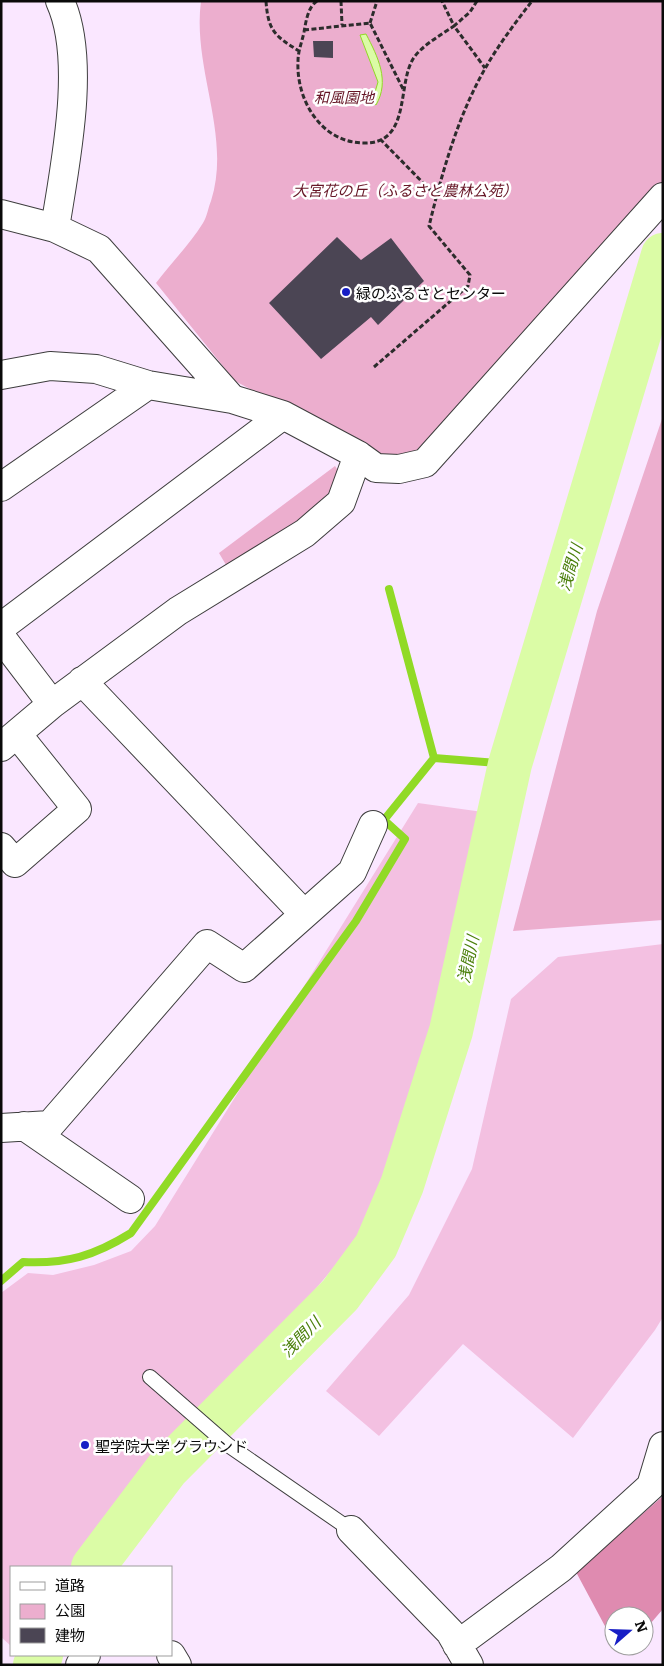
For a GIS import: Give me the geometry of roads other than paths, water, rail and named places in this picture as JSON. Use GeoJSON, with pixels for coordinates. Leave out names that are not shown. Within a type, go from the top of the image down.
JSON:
{"type":"FeatureCollection","features":[{"type":"Feature","properties":{"kind":"street"},"geometry":{"type":"LineString","coordinates":[[55,228],[67,151],[73,59],[68,20],[60,1]]}},
{"type":"Feature","properties":{"kind":"street"},"geometry":{"type":"LineString","coordinates":[[1,375],[50,366],[96,369],[148,385],[232,399],[283,415],[358,455],[376,468],[399,469],[425,463],[663,197]]}},
{"type":"Feature","properties":{"kind":"street"},"geometry":{"type":"LineString","coordinates":[[1,214],[55,228],[99,249],[232,399]]}},
{"type":"Feature","properties":{"kind":"street"},"geometry":{"type":"LineString","coordinates":[[1,487],[148,385]]}},
{"type":"Feature","properties":{"kind":"street"},"geometry":{"type":"LineString","coordinates":[[1,627],[283,415]]}},
{"type":"Feature","properties":{"kind":"street"},"geometry":{"type":"LineString","coordinates":[[1,847],[15,862],[76,809],[9,741],[52,704],[178,611],[304,534],[340,502],[358,455]]}},
{"type":"Feature","properties":{"kind":"street"},"geometry":{"type":"LineString","coordinates":[[1,637],[52,704]]}},
{"type":"Feature","properties":{"kind":"street"},"geometry":{"type":"LineString","coordinates":[[82,681],[304,914]]}},
{"type":"Feature","properties":{"kind":"street"},"geometry":{"type":"LineString","coordinates":[[13,1127],[50,1124],[207,944],[244,968],[352,872],[373,825]]}},
{"type":"Feature","properties":{"kind":"street"},"geometry":{"type":"LineString","coordinates":[[13,1127],[130,1198]]}},
{"type":"Feature","properties":{"kind":"street"},"geometry":{"type":"LineString","coordinates":[[351,1530],[450,1632],[463,1655],[651,1486],[663,1446]]}},
{"type":"Feature","properties":{"kind":"lane"},"geometry":{"type":"LineString","coordinates":[[150,1377],[228,1445],[351,1530]]}},
{"type":"Feature","properties":{"kind":"waterway","name":"浅間川"},"geometry":{"type":"LineString","coordinates":[[94,1566],[167,1469],[340,1295],[376,1246],[402,1185],[451,1031],[510,764],[663,255]]}},
{"type":"Feature","properties":{"kind":"waterway"},"geometry":{"type":"LineString","coordinates":[[389,589],[434,758]]}},
{"type":"Feature","properties":{"kind":"waterway"},"geometry":{"type":"LineString","coordinates":[[1,1281],[23,1262],[53,1262],[80,1257],[105,1248],[131,1233],[356,921],[405,839],[384,820],[434,758],[510,764]]}},
{"type":"Feature","properties":{"kind":"waterway","name":"浅間川"},"geometry":{"type":"LineString","coordinates":[[35,1665],[40,1656]]}},
{"type":"Feature","properties":{"kind":"place","name":"緑のふるさとセンター"},"geometry":{"type":"Point","coordinates":[346,292]}},
{"type":"Feature","properties":{"kind":"place","name":"聖学院大学 グラウンド"},"geometry":{"type":"Point","coordinates":[85,1445]}},
{"type":"Feature","properties":{"kind":"park label","name":"和風園地"},"geometry":{"type":"Point","coordinates":[344,96]}},
{"type":"Feature","properties":{"kind":"park label","name":"大宮花の丘（ふるさと農林公苑）"},"geometry":{"type":"Point","coordinates":[405,189]}}]}
